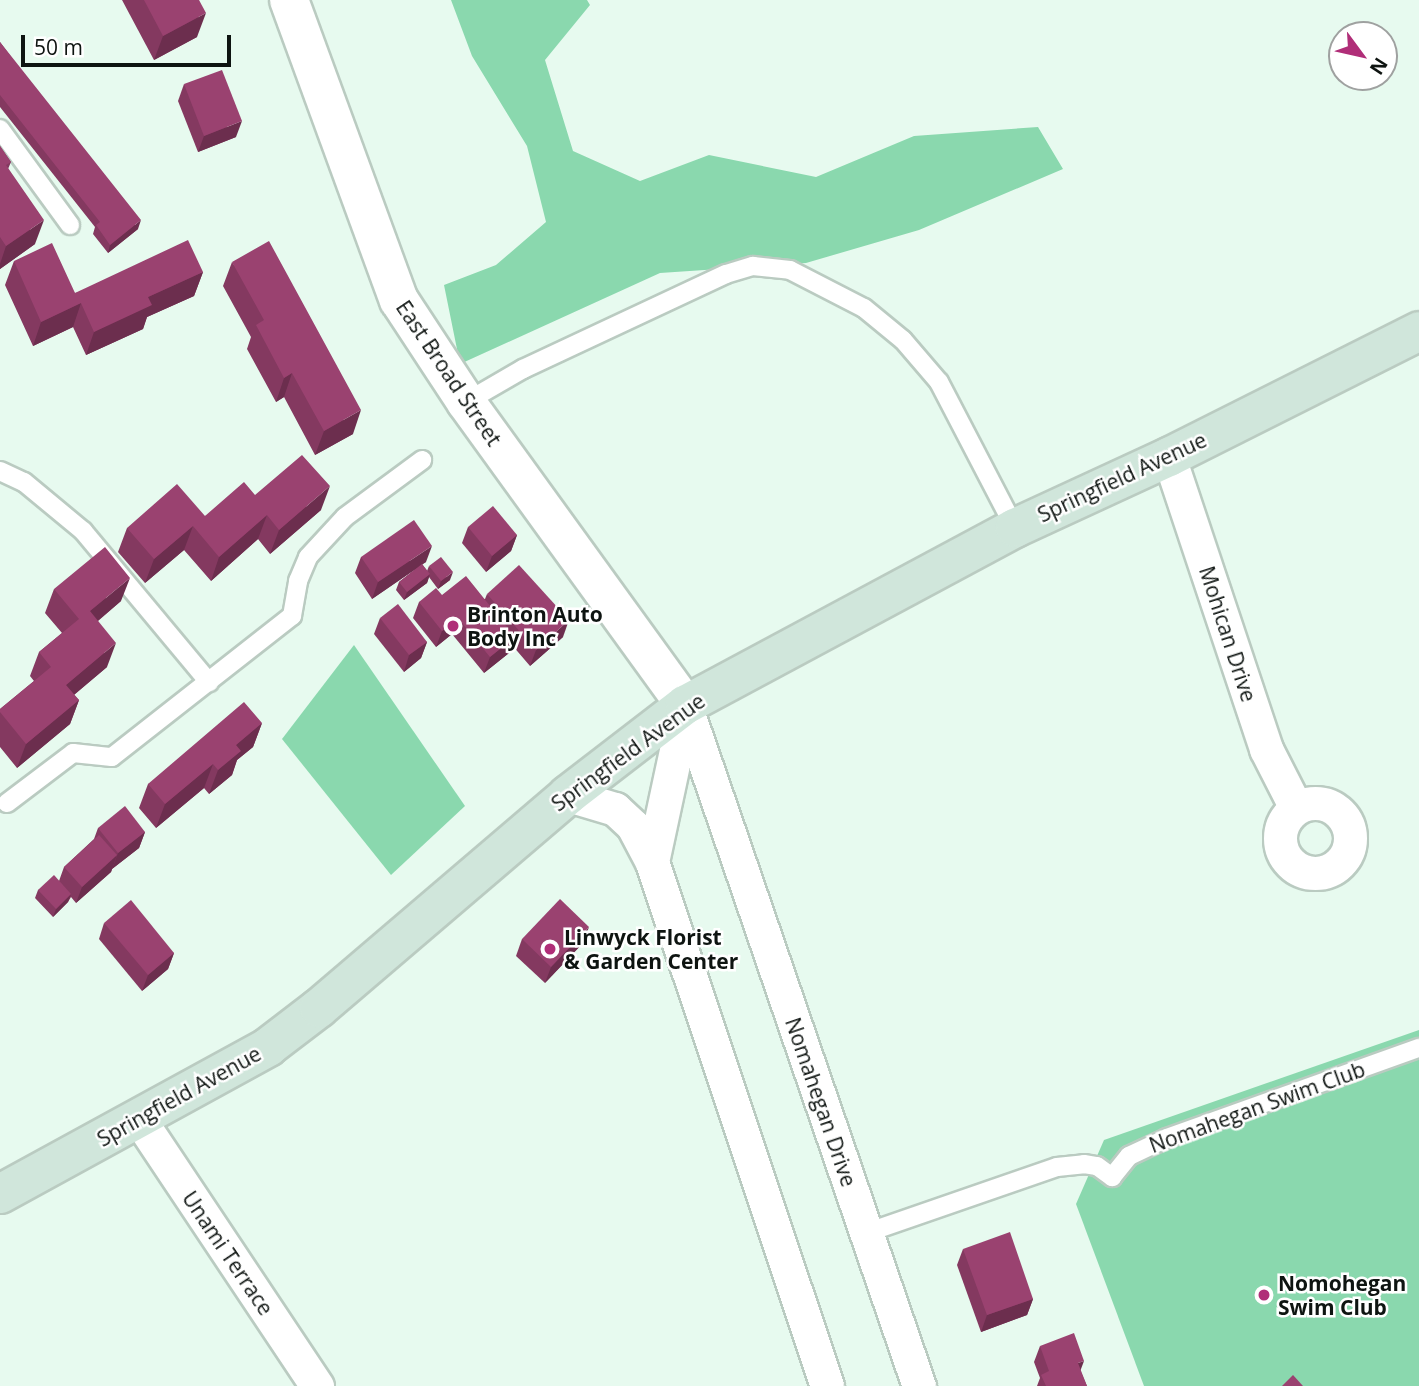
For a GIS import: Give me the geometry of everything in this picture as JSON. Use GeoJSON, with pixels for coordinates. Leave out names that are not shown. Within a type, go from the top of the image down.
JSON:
{"type":"FeatureCollection","features":[{"type":"Feature","properties":{"kind":"main road","name":"Springfield Avenue"},"geometry":{"type":"LineString","coordinates":[[0,1194],[268,1047],[309,1016],[568,795],[685,705],[1015,528],[1168,457],[1419,331]]}},
{"type":"Feature","properties":{"kind":"street","name":"East Broad Street"},"geometry":{"type":"LineString","coordinates":[[289,0],[399,300],[466,402],[685,705]]}},
{"type":"Feature","properties":{"kind":"street","name":"Mohican Drive"},"geometry":{"type":"LineString","coordinates":[[1168,457],[1266,749],[1296,808]]}},
{"type":"Feature","properties":{"kind":"street"},"geometry":{"type":"LineString","coordinates":[[652,862],[685,705]]}},
{"type":"Feature","properties":{"kind":"street","name":"Nomahegan Drive"},"geometry":{"type":"LineString","coordinates":[[685,705],[919,1386]]}},
{"type":"Feature","properties":{"kind":"street"},"geometry":{"type":"LineString","coordinates":[[568,795],[615,809],[634,826],[652,862],[827,1386]]}},
{"type":"Feature","properties":{"kind":"street"},"geometry":{"type":"LineString","coordinates":[[663,811],[675,804],[692,802],[723,818]]}},
{"type":"Feature","properties":{"kind":"street","name":"Unami Terrace"},"geometry":{"type":"LineString","coordinates":[[139,1119],[317,1386]]}},
{"type":"Feature","properties":{"kind":"lane"},"geometry":{"type":"LineString","coordinates":[[0,129],[69,225]]}},
{"type":"Feature","properties":{"kind":"lane"},"geometry":{"type":"LineString","coordinates":[[466,402],[523,369],[726,274],[753,266],[790,270],[864,308],[903,341],[939,382],[1015,528]]}},
{"type":"Feature","properties":{"kind":"lane"},"geometry":{"type":"LineString","coordinates":[[7,803],[73,753],[112,758],[292,616],[298,581],[308,556],[345,517],[422,460]]}},
{"type":"Feature","properties":{"kind":"lane"},"geometry":{"type":"LineString","coordinates":[[0,471],[24,482],[83,531],[209,682]]}},
{"type":"Feature","properties":{"kind":"lane","name":"Nomahegan Swim Club"},"geometry":{"type":"LineString","coordinates":[[866,1233],[1058,1167],[1084,1164],[1097,1166],[1112,1177],[1129,1156],[1167,1138],[1419,1048]]}},
{"type":"Feature","properties":{"kind":"green space"},"geometry":{"type":"Polygon","coordinates":[[[451,0],[587,0],[590,5],[545,60],[573,151],[640,181],[709,155],[816,177],[914,136],[1038,127],[1063,169],[919,230],[806,263],[660,273],[460,364],[444,285],[496,265],[546,222],[527,146],[472,56],[451,0]]]}},
{"type":"Feature","properties":{"kind":"green space"},"geometry":{"type":"Polygon","coordinates":[[[354,645],[465,806],[391,875],[282,739],[354,645]]]}},
{"type":"Feature","properties":{"kind":"green space","name":"Nomohegan Swim Club"},"geometry":{"type":"Polygon","coordinates":[[[1419,1030],[1419,1386],[1144,1386],[1076,1204],[1104,1140],[1419,1030]]]}},
{"type":"Feature","properties":{"kind":"building"},"geometry":{"type":"Polygon","coordinates":[[[144,0],[199,0],[206,13],[163,36],[144,0]]]}},
{"type":"Feature","properties":{"kind":"building"},"geometry":{"type":"Polygon","coordinates":[[[0,42],[141,220],[110,245],[96,225],[100,222],[0,95],[0,42]]]}},
{"type":"Feature","properties":{"kind":"building"},"geometry":{"type":"Polygon","coordinates":[[[222,70],[242,121],[204,136],[184,84],[222,70]]]}},
{"type":"Feature","properties":{"kind":"building"},"geometry":{"type":"Polygon","coordinates":[[[0,146],[11,162],[6,165],[44,220],[6,246],[0,237],[0,146]]]}},
{"type":"Feature","properties":{"kind":"building"},"geometry":{"type":"Polygon","coordinates":[[[188,240],[203,272],[148,297],[152,305],[94,332],[81,303],[41,322],[14,261],[52,243],[75,293],[188,240]]]}},
{"type":"Feature","properties":{"kind":"building"},"geometry":{"type":"Polygon","coordinates":[[[269,241],[361,410],[324,431],[292,373],[284,378],[256,325],[264,320],[232,262],[269,241]]]}},
{"type":"Feature","properties":{"kind":"building"},"geometry":{"type":"Polygon","coordinates":[[[302,455],[330,486],[279,530],[267,515],[219,557],[193,526],[154,559],[127,528],[177,484],[205,516],[244,482],[255,495],[302,455]]]}},
{"type":"Feature","properties":{"kind":"building"},"geometry":{"type":"Polygon","coordinates":[[[493,506],[517,535],[492,556],[468,527],[493,506]]]}},
{"type":"Feature","properties":{"kind":"building"},"geometry":{"type":"Polygon","coordinates":[[[414,520],[432,546],[378,582],[361,557],[414,520]]]}},
{"type":"Feature","properties":{"kind":"building"},"geometry":{"type":"Polygon","coordinates":[[[105,547],[130,578],[90,611],[116,643],[66,685],[79,700],[26,744],[0,709],[51,667],[39,652],[79,619],[54,589],[105,547]]]}},
{"type":"Feature","properties":{"kind":"building"},"geometry":{"type":"Polygon","coordinates":[[[441,557],[453,572],[441,581],[429,566],[441,557]]]}},
{"type":"Feature","properties":{"kind":"building"},"geometry":{"type":"Polygon","coordinates":[[[422,564],[430,574],[407,592],[399,582],[422,564]]]}},
{"type":"Feature","properties":{"kind":"building"},"geometry":{"type":"Polygon","coordinates":[[[519,565],[569,620],[536,650],[487,594],[519,565]]]}},
{"type":"Feature","properties":{"kind":"building"},"geometry":{"type":"Polygon","coordinates":[[[466,576],[515,637],[490,657],[458,618],[442,631],[419,602],[436,588],[442,595],[466,576]]]}},
{"type":"Feature","properties":{"kind":"building"},"geometry":{"type":"Polygon","coordinates":[[[398,604],[427,642],[409,655],[380,618],[398,604]]]}},
{"type":"Feature","properties":{"kind":"building"},"geometry":{"type":"Polygon","coordinates":[[[244,702],[262,723],[236,745],[241,751],[218,770],[213,764],[165,804],[148,784],[244,702]]]}},
{"type":"Feature","properties":{"kind":"building"},"geometry":{"type":"Polygon","coordinates":[[[125,806],[145,832],[118,853],[98,828],[125,806]]]}},
{"type":"Feature","properties":{"kind":"building"},"geometry":{"type":"Polygon","coordinates":[[[99,835],[117,855],[82,887],[64,867],[99,835]]]}},
{"type":"Feature","properties":{"kind":"building"},"geometry":{"type":"Polygon","coordinates":[[[54,875],[71,894],[56,909],[38,890],[54,875]]]}},
{"type":"Feature","properties":{"kind":"building"},"geometry":{"type":"Polygon","coordinates":[[[560,899],[589,927],[551,967],[522,939],[560,899]]]}},
{"type":"Feature","properties":{"kind":"building"},"geometry":{"type":"Polygon","coordinates":[[[131,900],[174,953],[148,975],[104,923],[131,900]]]}},
{"type":"Feature","properties":{"kind":"building"},"geometry":{"type":"Polygon","coordinates":[[[1010,1232],[1033,1299],[987,1315],[963,1249],[1010,1232]]]}},
{"type":"Feature","properties":{"kind":"building"},"geometry":{"type":"Polygon","coordinates":[[[1074,1333],[1084,1361],[1078,1363],[1087,1386],[1046,1386],[1041,1375],[1049,1371],[1040,1346],[1074,1333]]]}},
{"type":"Feature","properties":{"kind":"building"},"geometry":{"type":"Polygon","coordinates":[[[1293,1375],[1303,1386],[1282,1386],[1293,1375]]]}},
{"type":"Feature","properties":{"kind":"place","name":"Brinton Auto Body Inc"},"geometry":{"type":"Point","coordinates":[453,626]}},
{"type":"Feature","properties":{"kind":"place","name":"Linwyck Florist & Garden Center"},"geometry":{"type":"Point","coordinates":[550,949]}},
{"type":"Feature","properties":{"kind":"place","name":"Nomohegan Swim Club"},"geometry":{"type":"Point","coordinates":[1264,1295]}}]}
